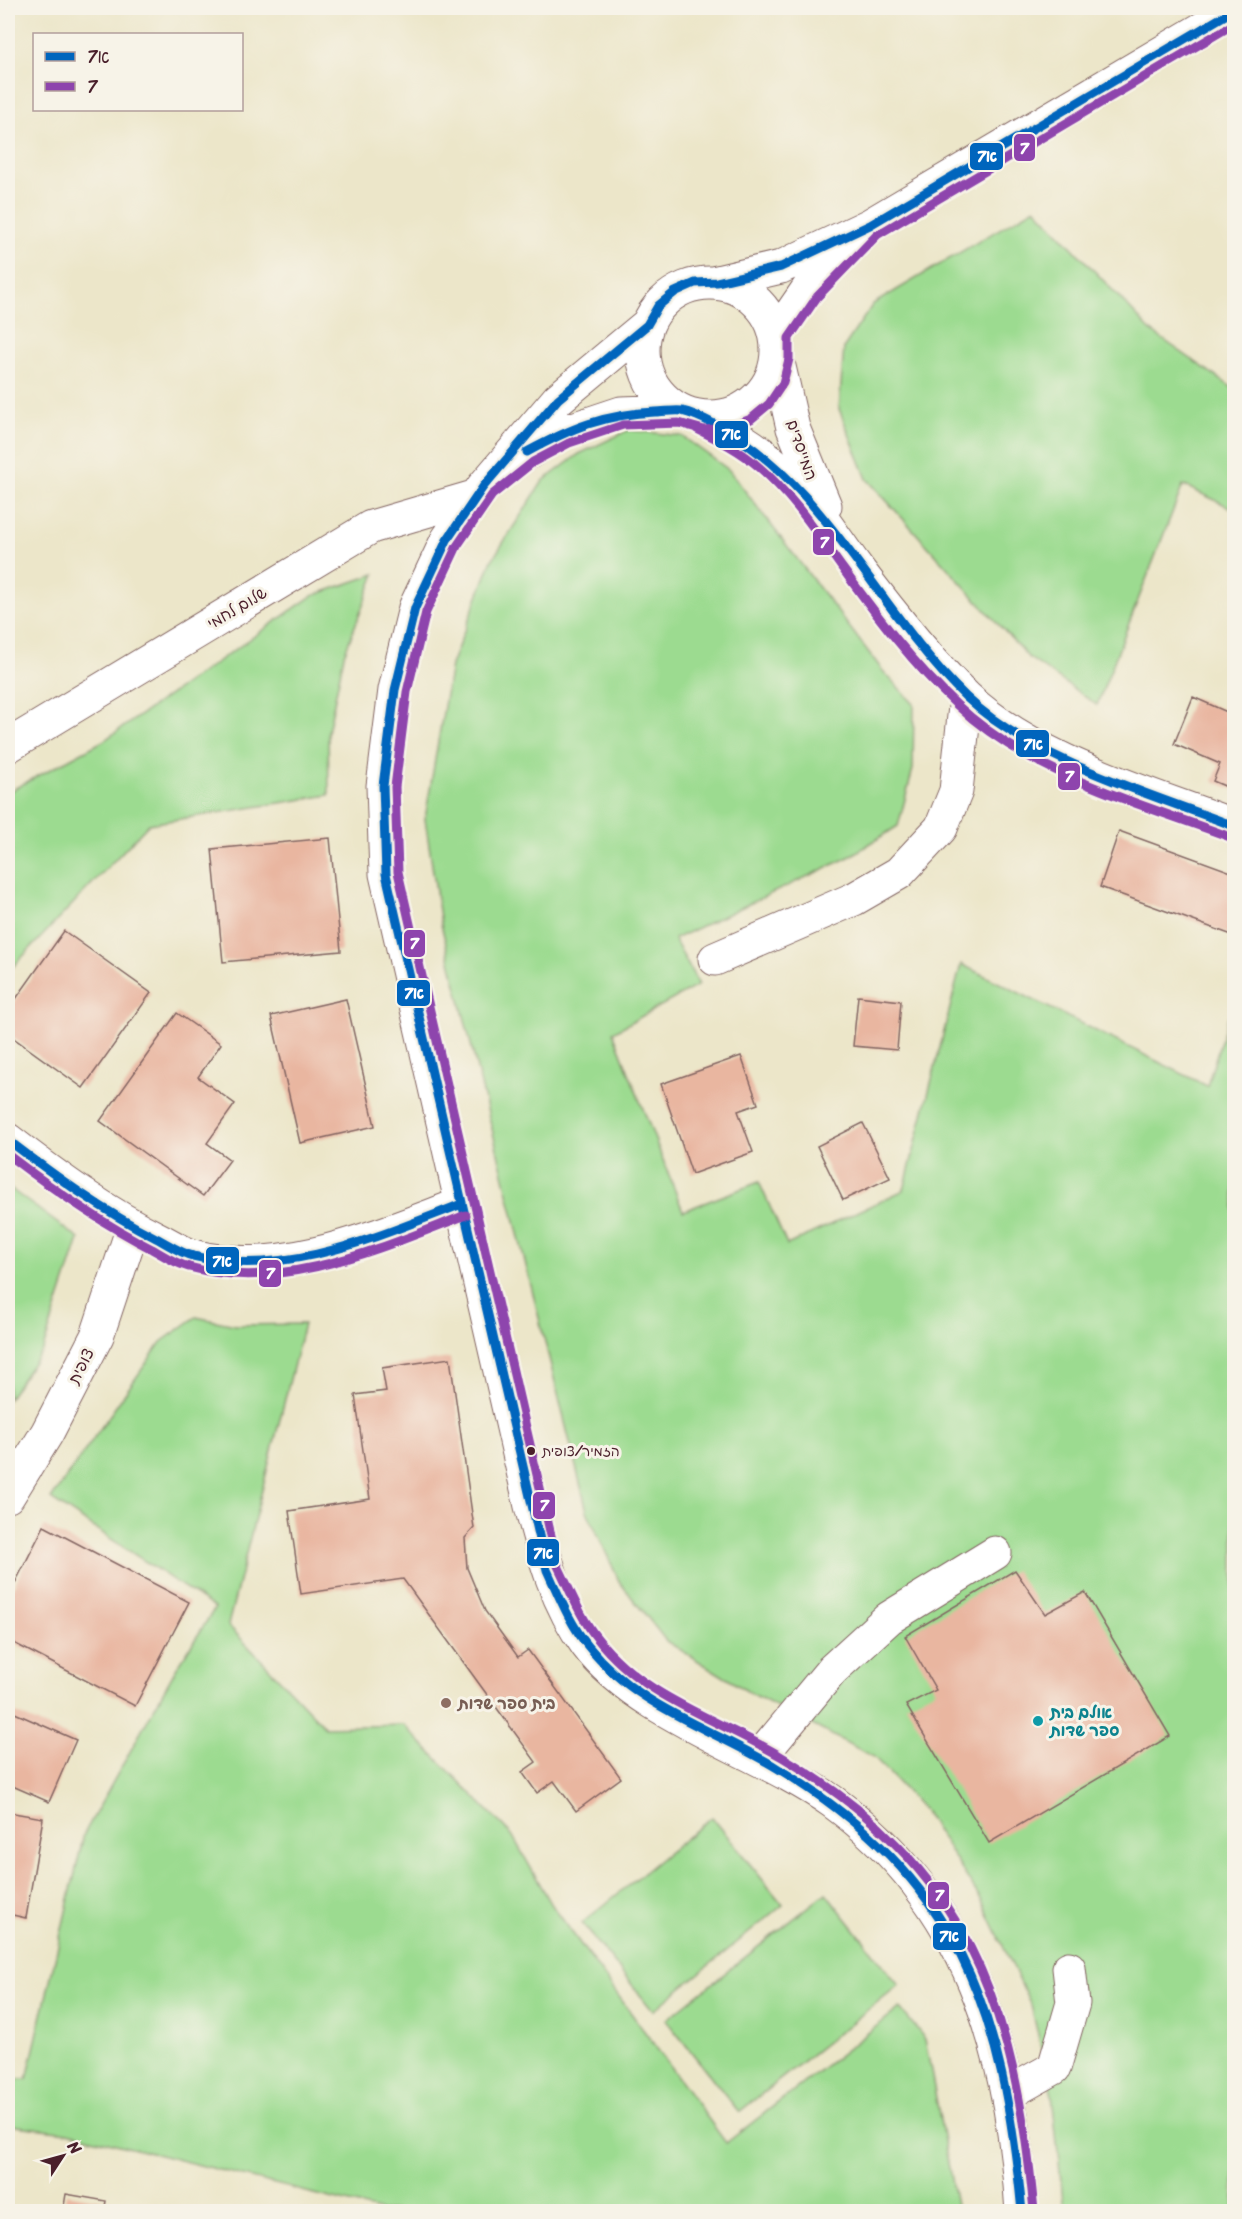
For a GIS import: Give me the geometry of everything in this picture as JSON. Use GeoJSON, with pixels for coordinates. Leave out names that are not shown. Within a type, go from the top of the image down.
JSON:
{"type":"FeatureCollection","features":[{"type":"Feature","properties":{"kind":"street"},"geometry":{"type":"LineString","coordinates":[[692,414],[664,399],[651,384],[644,365],[642,345],[647,325],[658,306],[675,292],[695,283],[717,282],[781,267],[870,225],[1234,10]]}},
{"type":"Feature","properties":{"kind":"street"},"geometry":{"type":"LineString","coordinates":[[480,491],[526,452],[564,432],[621,414],[724,416],[744,409],[772,378],[777,346],[808,289],[870,225]]}},
{"type":"Feature","properties":{"kind":"street"},"geometry":{"type":"LineString","coordinates":[[717,282],[738,287],[755,299],[768,315],[777,346]]}},
{"type":"Feature","properties":{"kind":"street"},"geometry":{"type":"LineString","coordinates":[[647,325],[558,399],[480,491],[447,540],[415,608],[395,690],[382,786],[386,874],[547,1570],[566,1610],[588,1646],[619,1679],[669,1711],[759,1758],[833,1803],[879,1841],[916,1881],[948,1926],[974,1976],[992,2026],[1009,2093],[1019,2157],[1022,2211]]}},
{"type":"Feature","properties":{"kind":"street","name":"המייסדים"},"geometry":{"type":"LineString","coordinates":[[777,346],[793,428],[818,492],[858,568]]}},
{"type":"Feature","properties":{"kind":"street","name":"המייסדים"},"geometry":{"type":"LineString","coordinates":[[692,414],[747,442],[776,465],[816,510],[905,628],[966,697],[1017,736],[1086,769],[1234,826]]}},
{"type":"Feature","properties":{"kind":"street","name":"שלום לחמי"},"geometry":{"type":"LineString","coordinates":[[8,746],[371,527],[480,491]]}},
{"type":"Feature","properties":{"kind":"street"},"geometry":{"type":"LineString","coordinates":[[715,959],[854,899],[899,873],[941,828],[956,791],[966,697]]}},
{"type":"Feature","properties":{"kind":"street"},"geometry":{"type":"LineString","coordinates":[[8,1140],[72,1189],[133,1227],[192,1256],[241,1262],[298,1258],[364,1240],[462,1204]]}},
{"type":"Feature","properties":{"kind":"street","name":"צופית"},"geometry":{"type":"LineString","coordinates":[[8,1496],[47,1433],[97,1336],[133,1227]]}},
{"type":"Feature","properties":{"kind":"street"},"geometry":{"type":"LineString","coordinates":[[759,1758],[832,1670],[889,1618],[994,1552]]}},
{"type":"Feature","properties":{"kind":"street"},"geometry":{"type":"LineString","coordinates":[[1009,2093],[1054,2068],[1073,2003],[1069,1968]]}},
{"type":"Feature","properties":{"kind":"green space"},"geometry":{"type":"Polygon","coordinates":[[[1035,208],[1151,331],[1234,389],[1234,509],[1183,485],[1097,705],[1028,657],[867,479],[839,409],[844,347],[873,304],[1035,208]]]}},
{"type":"Feature","properties":{"kind":"green space"},"geometry":{"type":"Polygon","coordinates":[[[629,430],[682,436],[729,470],[883,671],[914,704],[913,769],[898,826],[849,857],[674,939],[699,985],[613,1032],[683,1211],[759,1182],[787,1245],[904,1190],[961,964],[1207,1086],[1228,1018],[1234,1021],[1234,2211],[1064,2211],[1052,2095],[1031,2005],[982,1901],[923,1809],[874,1757],[747,1691],[666,1641],[619,1581],[587,1511],[441,924],[425,819],[451,665],[492,560],[543,481],[579,454],[629,430]]]}},
{"type":"Feature","properties":{"kind":"green space"},"geometry":{"type":"Polygon","coordinates":[[[375,574],[344,655],[328,732],[329,795],[149,824],[8,972],[8,792],[103,741],[312,596],[375,574]]]}},
{"type":"Feature","properties":{"kind":"green space"},"geometry":{"type":"Polygon","coordinates":[[[8,1187],[79,1239],[43,1349],[8,1399],[8,1187]]]}},
{"type":"Feature","properties":{"kind":"green space"},"geometry":{"type":"Polygon","coordinates":[[[196,1317],[235,1325],[304,1324],[228,1625],[325,1727],[404,1725],[512,1835],[552,1905],[726,2143],[900,2008],[925,2039],[957,2211],[382,2211],[68,2132],[8,2125],[8,2079],[27,2079],[84,1834],[175,1671],[215,1608],[51,1499],[161,1342],[196,1317]]]}},
{"type":"Feature","properties":{"kind":"green space"},"geometry":{"type":"Polygon","coordinates":[[[712,1817],[783,1905],[653,2011],[582,1923],[712,1817]]]}},
{"type":"Feature","properties":{"kind":"green space"},"geometry":{"type":"Polygon","coordinates":[[[826,1893],[899,1985],[739,2112],[666,2020],[826,1893]]]}},
{"type":"Feature","properties":{"kind":"building"},"geometry":{"type":"Polygon","coordinates":[[[1193,697],[1234,715],[1234,790],[1213,781],[1220,764],[1174,744],[1193,697]]]}},
{"type":"Feature","properties":{"kind":"building"},"geometry":{"type":"Polygon","coordinates":[[[1119,831],[1234,873],[1232,935],[1100,887],[1119,831]]]}},
{"type":"Feature","properties":{"kind":"building"},"geometry":{"type":"Polygon","coordinates":[[[330,838],[341,951],[223,962],[212,849],[330,838]]]}},
{"type":"Feature","properties":{"kind":"building"},"geometry":{"type":"Polygon","coordinates":[[[64,931],[151,993],[83,1088],[8,1034],[8,1010],[64,931]]]}},
{"type":"Feature","properties":{"kind":"building"},"geometry":{"type":"Polygon","coordinates":[[[858,996],[901,1001],[897,1050],[853,1046],[858,996]]]}},
{"type":"Feature","properties":{"kind":"building"},"geometry":{"type":"Polygon","coordinates":[[[346,999],[375,1126],[300,1143],[271,1016],[346,999]]]}},
{"type":"Feature","properties":{"kind":"building"},"geometry":{"type":"Polygon","coordinates":[[[177,1013],[221,1044],[198,1077],[235,1104],[207,1143],[230,1160],[203,1196],[100,1121],[177,1013]]]}},
{"type":"Feature","properties":{"kind":"building"},"geometry":{"type":"Polygon","coordinates":[[[741,1056],[758,1104],[738,1111],[753,1152],[692,1174],[661,1084],[741,1056]]]}},
{"type":"Feature","properties":{"kind":"building"},"geometry":{"type":"Polygon","coordinates":[[[863,1123],[890,1178],[843,1200],[817,1146],[863,1123]]]}},
{"type":"Feature","properties":{"kind":"building"},"geometry":{"type":"Polygon","coordinates":[[[450,1358],[474,1528],[465,1538],[467,1568],[485,1611],[518,1657],[528,1650],[621,1778],[576,1811],[554,1781],[537,1793],[522,1772],[536,1762],[403,1579],[301,1594],[289,1511],[370,1499],[355,1395],[386,1391],[382,1368],[450,1358]]]}},
{"type":"Feature","properties":{"kind":"building"},"geometry":{"type":"Polygon","coordinates":[[[44,1526],[189,1602],[135,1706],[8,1640],[8,1597],[44,1526]]]}},
{"type":"Feature","properties":{"kind":"building","name":"אולם בית ספר שדות"},"geometry":{"type":"Polygon","coordinates":[[[1015,1570],[1045,1614],[1085,1592],[1170,1736],[989,1843],[906,1705],[936,1690],[905,1636],[1015,1570]]]}},
{"type":"Feature","properties":{"kind":"building"},"geometry":{"type":"Polygon","coordinates":[[[8,1710],[76,1740],[49,1802],[8,1784],[8,1710]]]}},
{"type":"Feature","properties":{"kind":"building"},"geometry":{"type":"Polygon","coordinates":[[[8,1812],[43,1818],[26,1918],[8,1914],[8,1812]]]}},
{"type":"Feature","properties":{"kind":"building"},"geometry":{"type":"Polygon","coordinates":[[[66,2194],[106,2201],[104,2212],[63,2212],[66,2194]]]}},
{"type":"Feature","properties":{"kind":"transit line","name":"7א"},"geometry":{"type":"LineString","coordinates":[[1022,2212],[1013,2139],[1001,2072],[984,2011],[961,1955],[929,1903],[889,1855],[839,1810],[777,1768],[676,1715],[629,1686],[588,1646],[565,1610],[547,1570],[386,874],[383,786],[395,690],[415,608],[447,540],[483,487],[558,399],[647,325],[658,306],[675,292],[695,283],[717,282],[781,267],[870,225],[1234,10]]}},
{"type":"Feature","properties":{"kind":"transit line","name":"7"},"geometry":{"type":"LineString","coordinates":[[1034,2211],[1025,2137],[1013,2069],[995,2006],[971,1948],[938,1895],[897,1846],[845,1800],[782,1757],[660,1692],[637,1677],[616,1659],[585,1621],[558,1566],[398,872],[395,787],[407,692],[426,612],[457,546],[492,495],[533,462],[569,443],[623,425],[679,423],[704,430],[727,428],[751,419],[769,404],[783,383],[789,359],[789,338],[817,297],[877,235],[1234,24]]}},
{"type":"Feature","properties":{"kind":"transit line","name":"7א"},"geometry":{"type":"LineString","coordinates":[[527,452],[574,429],[604,419],[637,413],[682,411],[720,427],[758,452],[791,482],[822,516],[935,664],[966,697],[993,719],[1057,757],[1093,773],[1234,826]]}},
{"type":"Feature","properties":{"kind":"transit line","name":"7"},"geometry":{"type":"LineString","coordinates":[[697,429],[745,456],[783,490],[911,657],[941,690],[986,729],[1018,750],[1086,784],[1230,837]]}},
{"type":"Feature","properties":{"kind":"transit line","name":"7א"},"geometry":{"type":"LineString","coordinates":[[8,1140],[80,1192],[136,1228],[188,1255],[228,1262],[262,1262],[330,1251],[364,1241],[462,1204]]}},
{"type":"Feature","properties":{"kind":"transit line","name":"7"},"geometry":{"type":"LineString","coordinates":[[8,1155],[96,1217],[170,1260],[189,1267],[224,1274],[295,1271],[330,1263],[400,1241],[466,1215]]}},
{"type":"Feature","properties":{"kind":"place","name":"הזמיר/צופית"},"geometry":{"type":"Point","coordinates":[531,1451]}},
{"type":"Feature","properties":{"kind":"place","name":"בית ספר שדות"},"geometry":{"type":"Point","coordinates":[446,1703]}},
{"type":"Feature","properties":{"kind":"place","name":"אולם בית ספר שדות"},"geometry":{"type":"Point","coordinates":[1038,1721]}}]}
